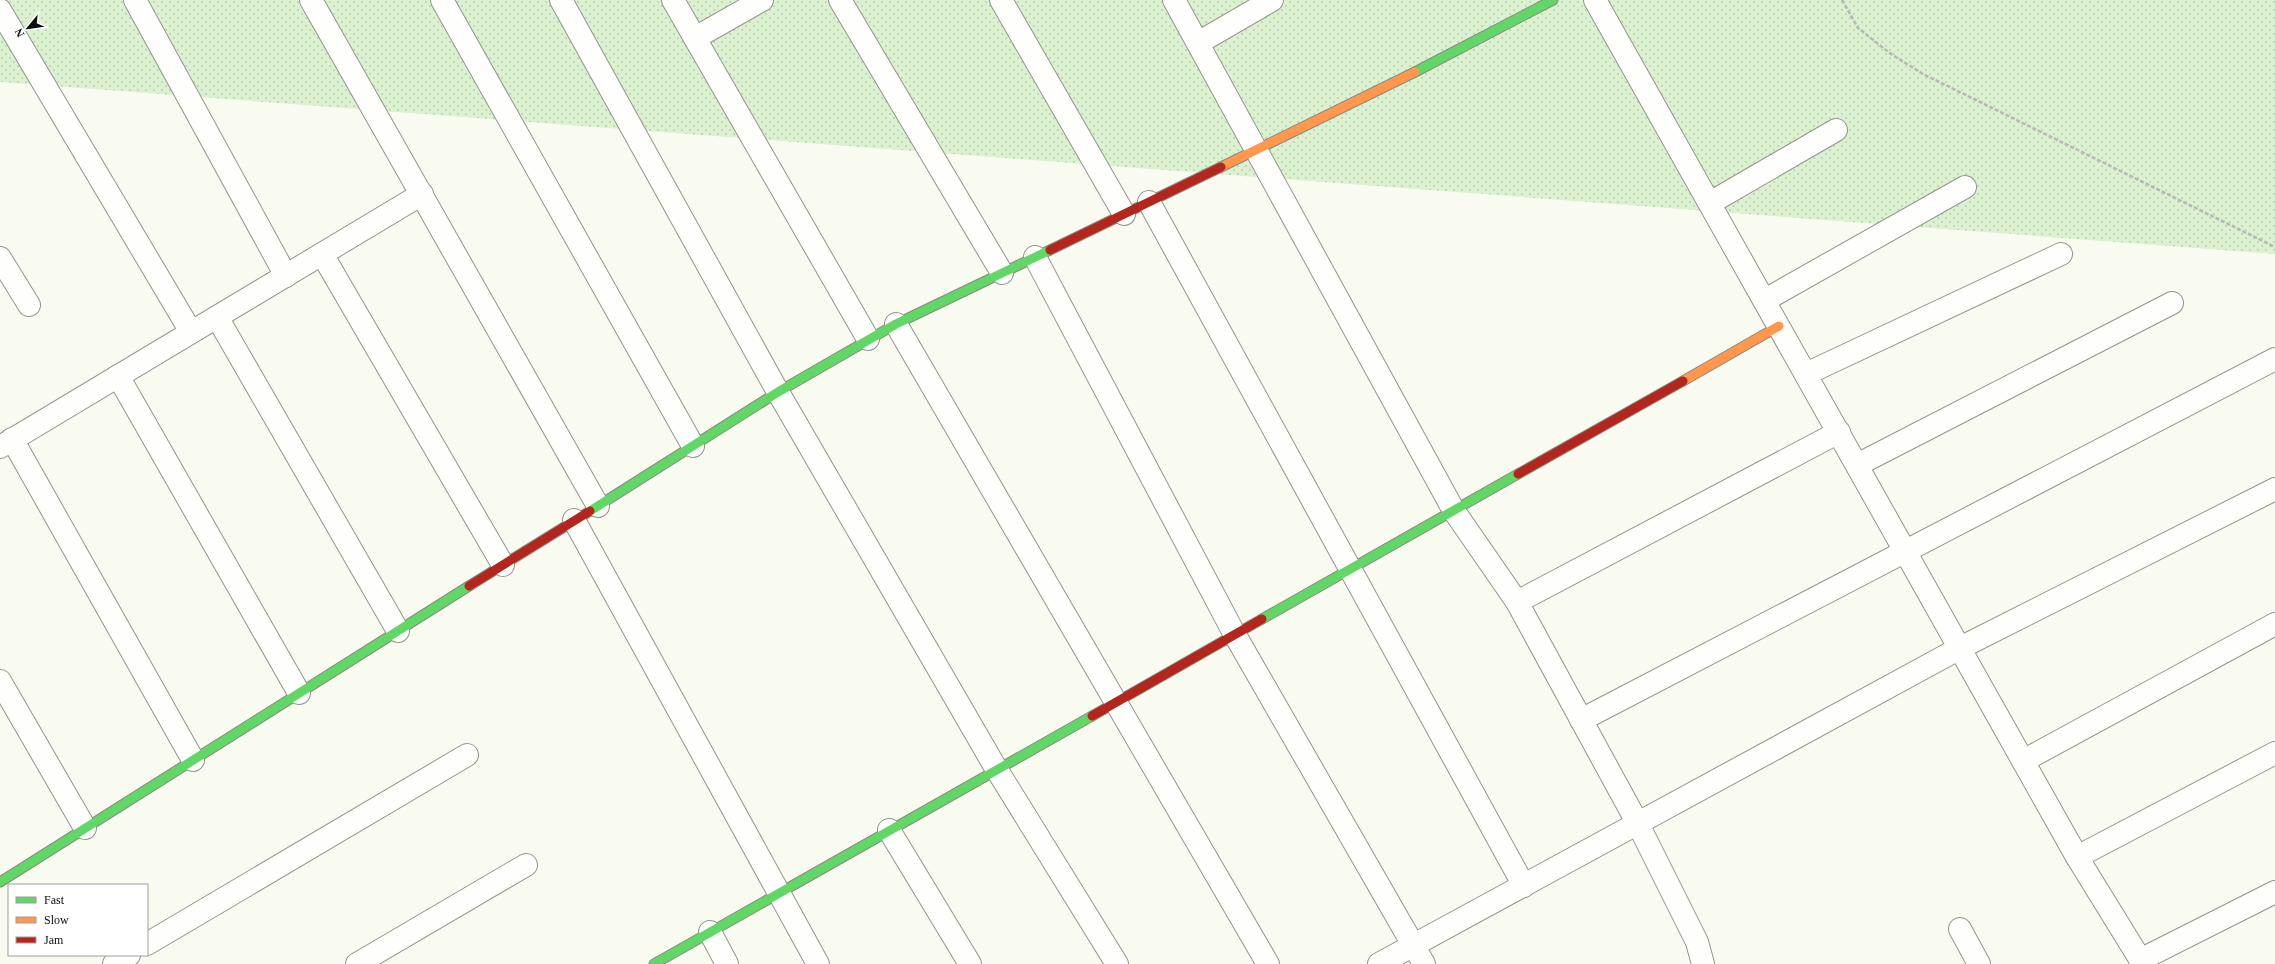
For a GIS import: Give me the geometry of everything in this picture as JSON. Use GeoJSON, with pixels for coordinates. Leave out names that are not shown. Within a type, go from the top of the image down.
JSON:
{"type":"FeatureCollection","features":[{"type":"Feature","properties":{"kind":"street"},"geometry":{"type":"LineString","coordinates":[[135,0],[286,276]]}},
{"type":"Feature","properties":{"kind":"street"},"geometry":{"type":"LineString","coordinates":[[311,0],[598,506]]}},
{"type":"Feature","properties":{"kind":"street"},"geometry":{"type":"LineString","coordinates":[[442,0],[693,446]]}},
{"type":"Feature","properties":{"kind":"street"},"geometry":{"type":"LineString","coordinates":[[561,0],[778,392],[997,770],[1117,964]]}},
{"type":"Feature","properties":{"kind":"street"},"geometry":{"type":"LineString","coordinates":[[673,0],[868,339]]}},
{"type":"Feature","properties":{"kind":"street"},"geometry":{"type":"LineString","coordinates":[[695,38],[762,0]]}},
{"type":"Feature","properties":{"kind":"street"},"geometry":{"type":"LineString","coordinates":[[840,0],[1002,273]]}},
{"type":"Feature","properties":{"kind":"street"},"geometry":{"type":"LineString","coordinates":[[1001,0],[1124,214]]}},
{"type":"Feature","properties":{"kind":"street"},"geometry":{"type":"LineString","coordinates":[[1174,0],[1454,511],[1517,602],[1582,720],[1638,824],[1697,942],[1703,964]]}},
{"type":"Feature","properties":{"kind":"street"},"geometry":{"type":"LineString","coordinates":[[1198,43],[1272,0]]}},
{"type":"Feature","properties":{"kind":"street"},"geometry":{"type":"LineString","coordinates":[[0,882],[778,392],[868,339],[896,324],[1382,89],[1553,0]]}},
{"type":"Feature","properties":{"kind":"street"},"geometry":{"type":"LineString","coordinates":[[1595,0],[2077,857],[2142,962],[2275,892]]}},
{"type":"Feature","properties":{"kind":"street"},"geometry":{"type":"LineString","coordinates":[[0,10],[191,332]]}},
{"type":"Feature","properties":{"kind":"street"},"geometry":{"type":"LineString","coordinates":[[1710,203],[1836,130]]}},
{"type":"Feature","properties":{"kind":"street"},"geometry":{"type":"LineString","coordinates":[[1765,300],[1965,187]]}},
{"type":"Feature","properties":{"kind":"street"},"geometry":{"type":"LineString","coordinates":[[193,760],[6,443],[422,194]]}},
{"type":"Feature","properties":{"kind":"street"},"geometry":{"type":"LineString","coordinates":[[1149,202],[1524,886]]}},
{"type":"Feature","properties":{"kind":"street"},"geometry":{"type":"LineString","coordinates":[[322,254],[503,565]]}},
{"type":"Feature","properties":{"kind":"street"},"geometry":{"type":"LineString","coordinates":[[1806,374],[2061,254]]}},
{"type":"Feature","properties":{"kind":"street"},"geometry":{"type":"LineString","coordinates":[[1035,257],[1235,635],[1424,964]]}},
{"type":"Feature","properties":{"kind":"street"},"geometry":{"type":"LineString","coordinates":[[0,258],[29,306]]}},
{"type":"Feature","properties":{"kind":"street"},"geometry":{"type":"LineString","coordinates":[[1857,465],[2172,303]]}},
{"type":"Feature","properties":{"kind":"street"},"geometry":{"type":"LineString","coordinates":[[217,317],[398,631]]}},
{"type":"Feature","properties":{"kind":"street"},"geometry":{"type":"LineString","coordinates":[[896,324],[1268,964]]}},
{"type":"Feature","properties":{"kind":"street"},"geometry":{"type":"LineString","coordinates":[[654,964],[778,892],[997,770],[1779,326]]}},
{"type":"Feature","properties":{"kind":"street"},"geometry":{"type":"LineString","coordinates":[[1582,720],[2274,359]]}},
{"type":"Feature","properties":{"kind":"street"},"geometry":{"type":"LineString","coordinates":[[118,376],[299,693]]}},
{"type":"Feature","properties":{"kind":"street"},"geometry":{"type":"LineString","coordinates":[[1517,602],[1839,432]]}},
{"type":"Feature","properties":{"kind":"street"},"geometry":{"type":"LineString","coordinates":[[1380,964],[1960,648],[2275,489]]}},
{"type":"Feature","properties":{"kind":"street"},"geometry":{"type":"LineString","coordinates":[[574,520],[818,964]]}},
{"type":"Feature","properties":{"kind":"street"},"geometry":{"type":"LineString","coordinates":[[2024,761],[2275,624]]}},
{"type":"Feature","properties":{"kind":"street"},"geometry":{"type":"LineString","coordinates":[[0,681],[84,828]]}},
{"type":"Feature","properties":{"kind":"street"},"geometry":{"type":"LineString","coordinates":[[2077,857],[2275,753]]}},
{"type":"Feature","properties":{"kind":"street"},"geometry":{"type":"LineString","coordinates":[[148,943],[467,755]]}},
{"type":"Feature","properties":{"kind":"street"},"geometry":{"type":"LineString","coordinates":[[889,830],[970,964]]}},
{"type":"Feature","properties":{"kind":"street"},"geometry":{"type":"LineString","coordinates":[[357,964],[526,865]]}},
{"type":"Feature","properties":{"kind":"street"},"geometry":{"type":"LineString","coordinates":[[1960,929],[1979,964]]}},
{"type":"Feature","properties":{"kind":"street"},"geometry":{"type":"LineString","coordinates":[[710,932],[727,964]]}},
{"type":"Feature","properties":{"kind":"street"},"geometry":{"type":"LineString","coordinates":[[114,964],[127,956]]}},
{"type":"Feature","properties":{"kind":"path"},"geometry":{"type":"LineString","coordinates":[[1842,0],[1858,28],[1892,54],[1924,74],[2275,247]]}},
{"type":"Feature","properties":{"kind":"green space"},"geometry":{"type":"Polygon","coordinates":[[[0,0],[2275,0],[2275,254],[0,82],[0,0]]]}},
{"type":"Feature","properties":{"kind":"traffic: fast"},"geometry":{"type":"LineString","coordinates":[[1415,72],[1553,0]]}},
{"type":"Feature","properties":{"kind":"traffic: fast"},"geometry":{"type":"LineString","coordinates":[[590,511],[778,392],[896,324],[1050,250]]}},
{"type":"Feature","properties":{"kind":"traffic: fast"},"geometry":{"type":"LineString","coordinates":[[1262,619],[1518,474]]}},
{"type":"Feature","properties":{"kind":"traffic: fast"},"geometry":{"type":"LineString","coordinates":[[0,882],[469,586]]}},
{"type":"Feature","properties":{"kind":"traffic: fast"},"geometry":{"type":"LineString","coordinates":[[654,964],[1092,716]]}},
{"type":"Feature","properties":{"kind":"traffic: slow"},"geometry":{"type":"LineString","coordinates":[[1221,167],[1415,72]]}},
{"type":"Feature","properties":{"kind":"traffic: slow"},"geometry":{"type":"LineString","coordinates":[[1683,381],[1779,326]]}},
{"type":"Feature","properties":{"kind":"traffic: jam"},"geometry":{"type":"LineString","coordinates":[[1050,250],[1221,167]]}},
{"type":"Feature","properties":{"kind":"traffic: jam"},"geometry":{"type":"LineString","coordinates":[[1518,474],[1683,381]]}},
{"type":"Feature","properties":{"kind":"traffic: jam"},"geometry":{"type":"LineString","coordinates":[[469,586],[590,511]]}},
{"type":"Feature","properties":{"kind":"traffic: jam"},"geometry":{"type":"LineString","coordinates":[[1092,716],[1262,619]]}}]}
